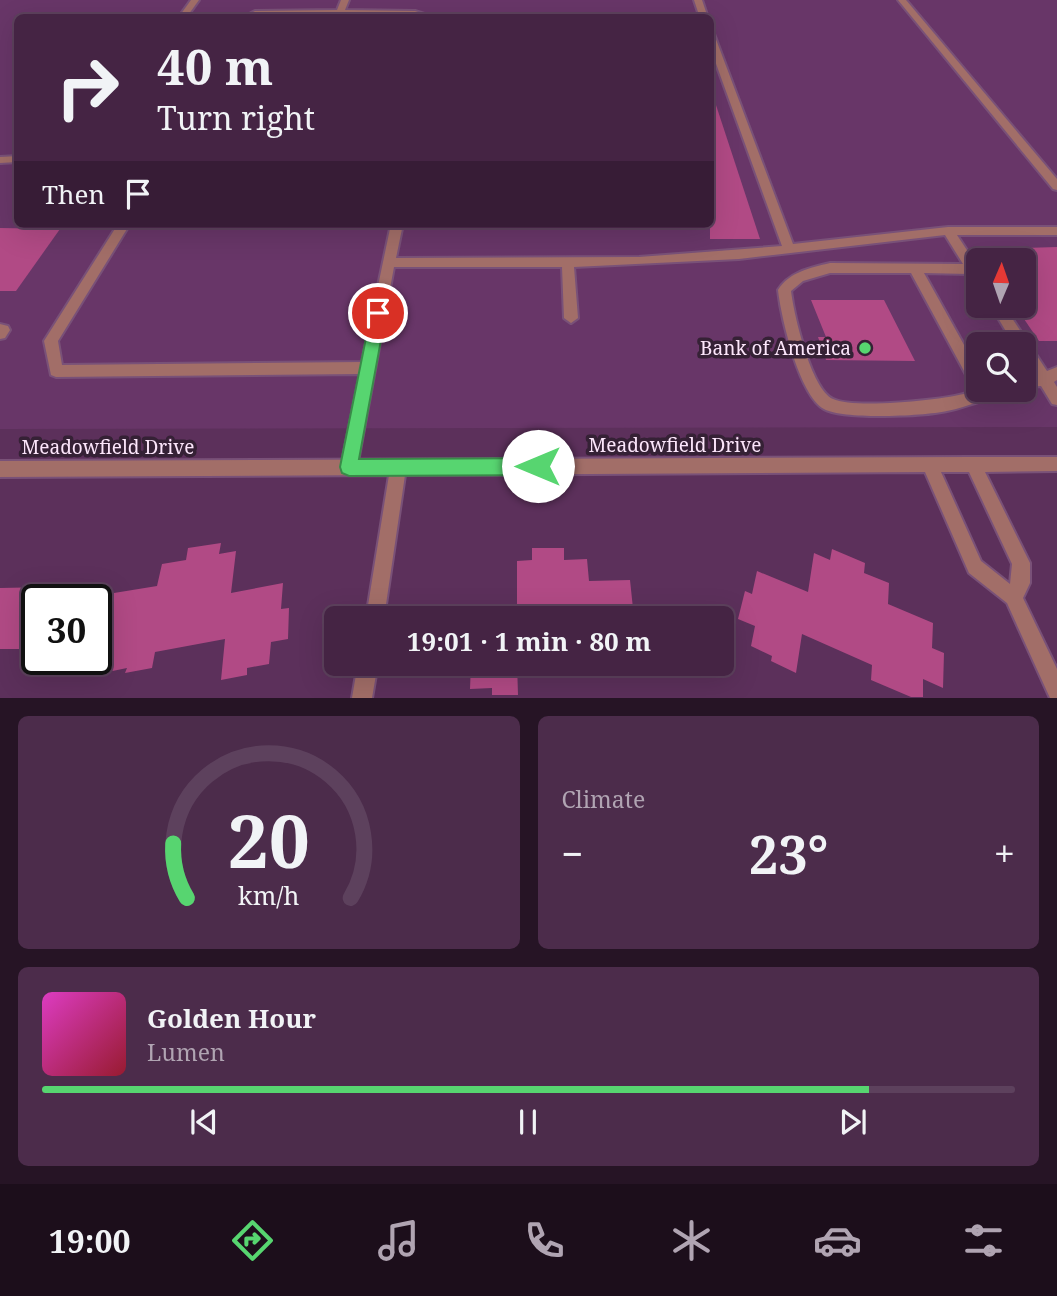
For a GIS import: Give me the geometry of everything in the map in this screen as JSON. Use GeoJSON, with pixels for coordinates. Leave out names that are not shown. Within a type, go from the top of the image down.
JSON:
{"type":"FeatureCollection","features":[{"type":"Feature","properties":{"kind":"street"},"geometry":{"type":"LineString","coordinates":[[340,12],[345,0]]}},
{"type":"Feature","properties":{"kind":"street"},"geometry":{"type":"LineString","coordinates":[[902,0],[1057,186]]}},
{"type":"Feature","properties":{"kind":"street"},"geometry":{"type":"LineString","coordinates":[[283,14],[419,14]]}},
{"type":"Feature","properties":{"kind":"street"},"geometry":{"type":"LineString","coordinates":[[714,45],[789,249]]}},
{"type":"Feature","properties":{"kind":"street"},"geometry":{"type":"LineString","coordinates":[[122,228],[51,341],[56,371],[368,368]]}},
{"type":"Feature","properties":{"kind":"street"},"geometry":{"type":"LineString","coordinates":[[349,467],[396,228]]}},
{"type":"Feature","properties":{"kind":"street"},"geometry":{"type":"LineString","coordinates":[[948,231],[966,258]]}},
{"type":"Feature","properties":{"kind":"street"},"geometry":{"type":"LineString","coordinates":[[389,262],[568,264],[745,255],[948,231],[1057,231]]}},
{"type":"Feature","properties":{"kind":"street"},"geometry":{"type":"LineString","coordinates":[[568,264],[571,318]]}},
{"type":"Feature","properties":{"kind":"street"},"geometry":{"type":"LineString","coordinates":[[966,272],[830,268],[809,272],[791,281],[784,290],[785,309],[816,392],[828,404],[854,408],[944,406],[966,399]]}},
{"type":"Feature","properties":{"kind":"street"},"geometry":{"type":"LineString","coordinates":[[915,269],[966,361]]}},
{"type":"Feature","properties":{"kind":"street"},"geometry":{"type":"LineString","coordinates":[[1036,369],[1057,399]]}},
{"type":"Feature","properties":{"kind":"street"},"geometry":{"type":"LineString","coordinates":[[1036,380],[1057,373]]}},
{"type":"Feature","properties":{"kind":"street"},"geometry":{"type":"LineString","coordinates":[[973,464],[1021,563],[1021,583],[1013,597]]}},
{"type":"Feature","properties":{"kind":"street","name":"Meadowfield Drive"},"geometry":{"type":"LineString","coordinates":[[0,468],[1057,464]]}},
{"type":"Feature","properties":{"kind":"street"},"geometry":{"type":"LineString","coordinates":[[930,465],[975,566],[1013,597],[1057,691]]}},
{"type":"Feature","properties":{"kind":"street"},"geometry":{"type":"LineString","coordinates":[[377,606],[398,467]]}},
{"type":"Feature","properties":{"kind":"street"},"geometry":{"type":"LineString","coordinates":[[362,698],[366,676]]}},
{"type":"Feature","properties":{"kind":"shaded area"},"geometry":{"type":"Polygon","coordinates":[[[0,0],[1057,0],[1057,427],[0,429],[0,0]]]}},
{"type":"Feature","properties":{"kind":"building"},"geometry":{"type":"Polygon","coordinates":[[[714,102],[760,239],[710,239],[710,228],[714,228],[714,102]]]}},
{"type":"Feature","properties":{"kind":"building"},"geometry":{"type":"Polygon","coordinates":[[[0,228],[60,229],[16,291],[0,291],[0,228]]]}},
{"type":"Feature","properties":{"kind":"building"},"geometry":{"type":"Polygon","coordinates":[[[1057,247],[1057,341],[1039,341],[1036,332],[1033,332],[1024,319],[1036,318],[1036,248],[1024,248],[1057,247]]]}},
{"type":"Feature","properties":{"kind":"building","name":"Bank of America"},"geometry":{"type":"Polygon","coordinates":[[[811,300],[884,300],[915,361],[826,360],[818,337],[826,337],[811,300]]]}},
{"type":"Feature","properties":{"kind":"building"},"geometry":{"type":"Polygon","coordinates":[[[221,543],[219,554],[236,551],[231,593],[283,583],[281,609],[289,608],[288,639],[271,642],[269,664],[247,668],[247,675],[221,680],[225,639],[155,652],[152,668],[125,673],[127,668],[112,671],[114,593],[157,586],[162,564],[186,560],[188,548],[221,543]]]}},
{"type":"Feature","properties":{"kind":"building"},"geometry":{"type":"Polygon","coordinates":[[[532,548],[564,548],[564,560],[587,559],[589,581],[630,580],[633,606],[517,606],[517,561],[532,560],[532,548]]]}},
{"type":"Feature","properties":{"kind":"building"},"geometry":{"type":"Polygon","coordinates":[[[832,549],[865,563],[864,573],[889,583],[888,604],[933,623],[932,648],[944,653],[943,688],[923,679],[923,697],[911,697],[871,680],[872,665],[802,634],[796,673],[771,661],[772,656],[751,646],[755,626],[738,619],[745,591],[752,594],[757,571],[808,592],[814,553],[830,560],[832,549]]]}},
{"type":"Feature","properties":{"kind":"building"},"geometry":{"type":"Polygon","coordinates":[[[0,588],[21,588],[21,649],[0,649],[0,588]]]}},
{"type":"Feature","properties":{"kind":"building"},"geometry":{"type":"Polygon","coordinates":[[[470,676],[517,676],[518,695],[492,695],[492,688],[470,689],[470,676]]]}},
{"type":"Feature","properties":{"kind":"place","name":"Bank of America"},"geometry":{"type":"Point","coordinates":[865,348]}},
{"type":"Feature","properties":{"kind":"route"},"geometry":{"type":"LineString","coordinates":[[378,313],[349,467],[538,466]]}}]}
